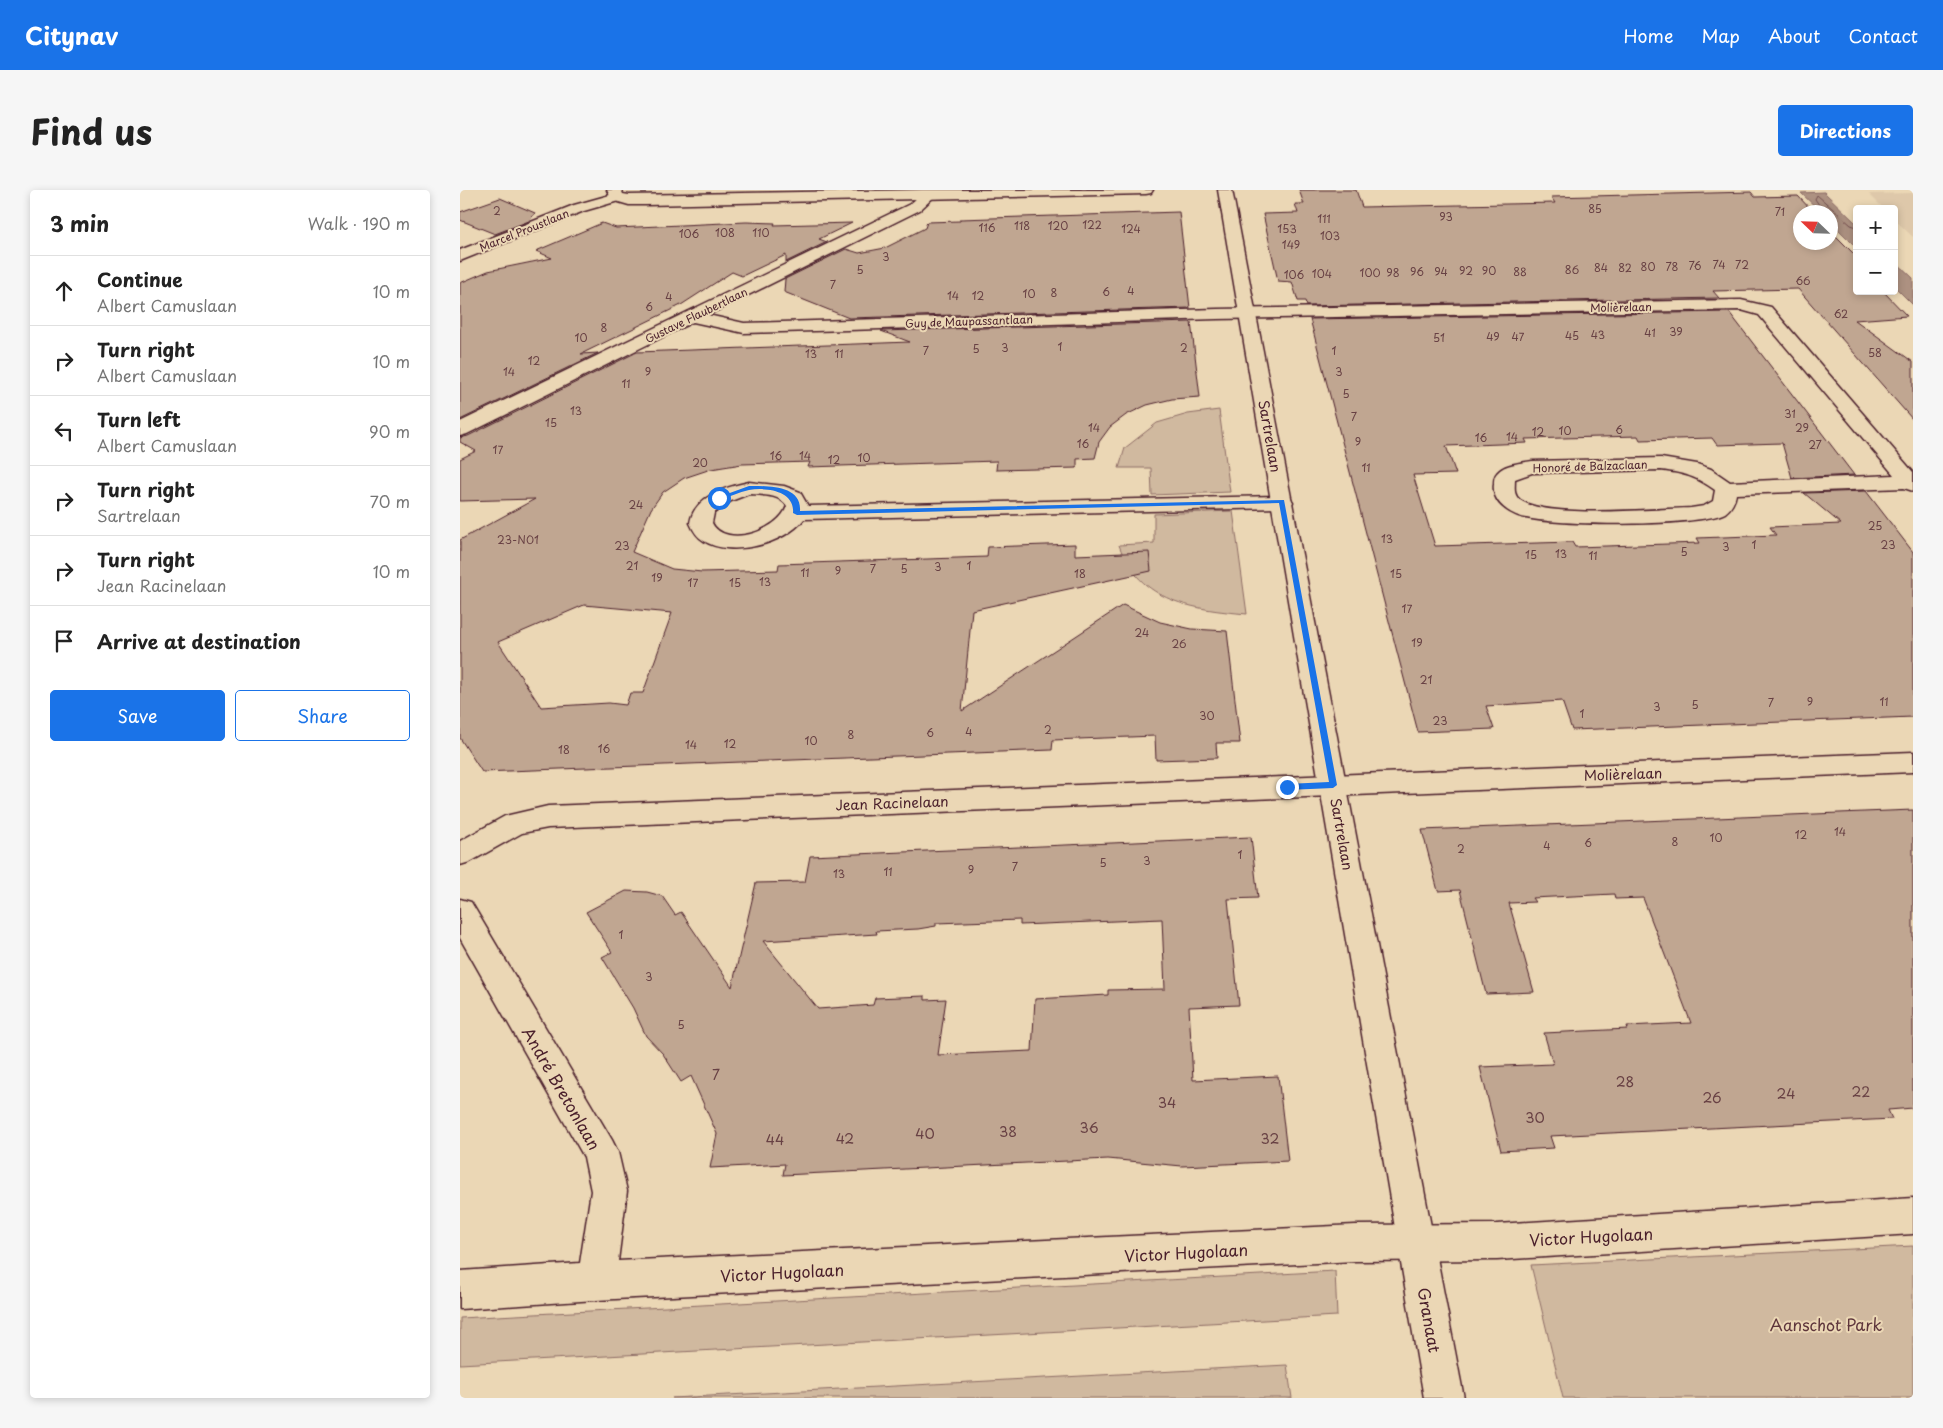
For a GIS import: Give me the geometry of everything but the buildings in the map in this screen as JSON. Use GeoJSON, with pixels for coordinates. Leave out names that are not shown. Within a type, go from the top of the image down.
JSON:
{"type":"FeatureCollection","features":[{"type":"Feature","properties":{"kind":"street"},"geometry":{"type":"LineString","coordinates":[[615,193],[629,200],[646,200],[1146,190]]}},
{"type":"Feature","properties":{"kind":"street","name":"Sartrelaan"},"geometry":{"type":"LineString","coordinates":[[1225,190],[1416,1242]]}},
{"type":"Feature","properties":{"kind":"street","name":"Marcel Proustlaan"},"geometry":{"type":"LineString","coordinates":[[460,256],[615,193]]}},
{"type":"Feature","properties":{"kind":"street","name":"Gustave Flaubertlaan"},"geometry":{"type":"LineString","coordinates":[[460,430],[915,207],[929,195]]}},
{"type":"Feature","properties":{"kind":"street","name":"Molièrelaan"},"geometry":{"type":"LineString","coordinates":[[1248,314],[1731,305],[1754,307],[1765,311],[1911,483]]}},
{"type":"Feature","properties":{"kind":"street","name":"Guy de Maupassantlaan"},"geometry":{"type":"LineString","coordinates":[[692,317],[744,328],[1248,314]]}},
{"type":"Feature","properties":{"kind":"street","name":"Honoré de Balzaclaan"},"geometry":{"type":"LineString","coordinates":[[1661,464],[1690,468],[1704,473],[1726,488],[1726,497],[1723,504],[1710,512],[1553,518],[1523,511],[1509,502],[1504,494],[1502,485],[1505,476],[1520,469],[1532,467],[1661,464]]}},
{"type":"Feature","properties":{"kind":"street"},"geometry":{"type":"LineString","coordinates":[[1726,488],[1911,483]]}},
{"type":"Feature","properties":{"kind":"street"},"geometry":{"type":"LineString","coordinates":[[797,513],[1282,502]]}},
{"type":"Feature","properties":{"kind":"street","name":"Molièrelaan"},"geometry":{"type":"LineString","coordinates":[[1333,785],[1913,762]]}},
{"type":"Feature","properties":{"kind":"street","name":"Jean Racinelaan"},"geometry":{"type":"LineString","coordinates":[[460,854],[515,824],[548,817],[1333,785]]}},
{"type":"Feature","properties":{"kind":"street","name":"André Bretonlaan"},"geometry":{"type":"LineString","coordinates":[[460,911],[600,1152],[609,1191],[596,1281]]}},
{"type":"Feature","properties":{"kind":"street","name":"Victor Hugolaan"},"geometry":{"type":"LineString","coordinates":[[460,1290],[596,1281],[1356,1243],[1507,1241],[1913,1216]]}},
{"type":"Feature","properties":{"kind":"street","name":"Granaat"},"geometry":{"type":"LineString","coordinates":[[1416,1242],[1444,1398]]}},
{"type":"Feature","properties":{"kind":"shaded area"},"geometry":{"type":"Polygon","coordinates":[[[1913,193],[1913,237],[1898,223],[1898,205],[1880,205],[1869,194],[1913,193]]]}},
{"type":"Feature","properties":{"kind":"green space"},"geometry":{"type":"Polygon","coordinates":[[[1219,410],[1230,492],[1152,495],[1151,468],[1119,468],[1125,448],[1157,423],[1188,414],[1219,410]]]}},
{"type":"Feature","properties":{"kind":"green space"},"geometry":{"type":"Polygon","coordinates":[[[1233,511],[1247,614],[1188,605],[1154,591],[1140,580],[1128,564],[1119,545],[1154,543],[1154,514],[1233,511]]]}},
{"type":"Feature","properties":{"kind":"green space","name":"Aanschot Park"},"geometry":{"type":"Polygon","coordinates":[[[1913,1246],[1913,1398],[1563,1398],[1531,1265],[1913,1246]]]}},
{"type":"Feature","properties":{"kind":"green space"},"geometry":{"type":"Polygon","coordinates":[[[1335,1271],[1337,1316],[460,1364],[460,1318],[1335,1271]]]}},
{"type":"Feature","properties":{"kind":"green space"},"geometry":{"type":"Polygon","coordinates":[[[1287,1365],[1292,1398],[672,1398],[1287,1365]]]}},
{"type":"Feature","properties":{"kind":"water"},"geometry":{"type":"Polygon","coordinates":[[[1824,192],[1837,205],[1814,205],[1801,193],[1824,192]]]}},
{"type":"Feature","properties":{"kind":"water"},"geometry":{"type":"Polygon","coordinates":[[[1838,206],[1853,220],[1853,244],[1838,229],[1838,206]]]}},
{"type":"Feature","properties":{"kind":"water"},"geometry":{"type":"Polygon","coordinates":[[[1898,264],[1913,278],[1913,305],[1898,290],[1898,264]]]}},
{"type":"Feature","properties":{"kind":"route"},"geometry":{"type":"LineString","coordinates":[[719,498],[749,488],[771,488],[785,492],[794,499],[797,513],[1282,502],[1333,785],[1287,787]]}}]}
